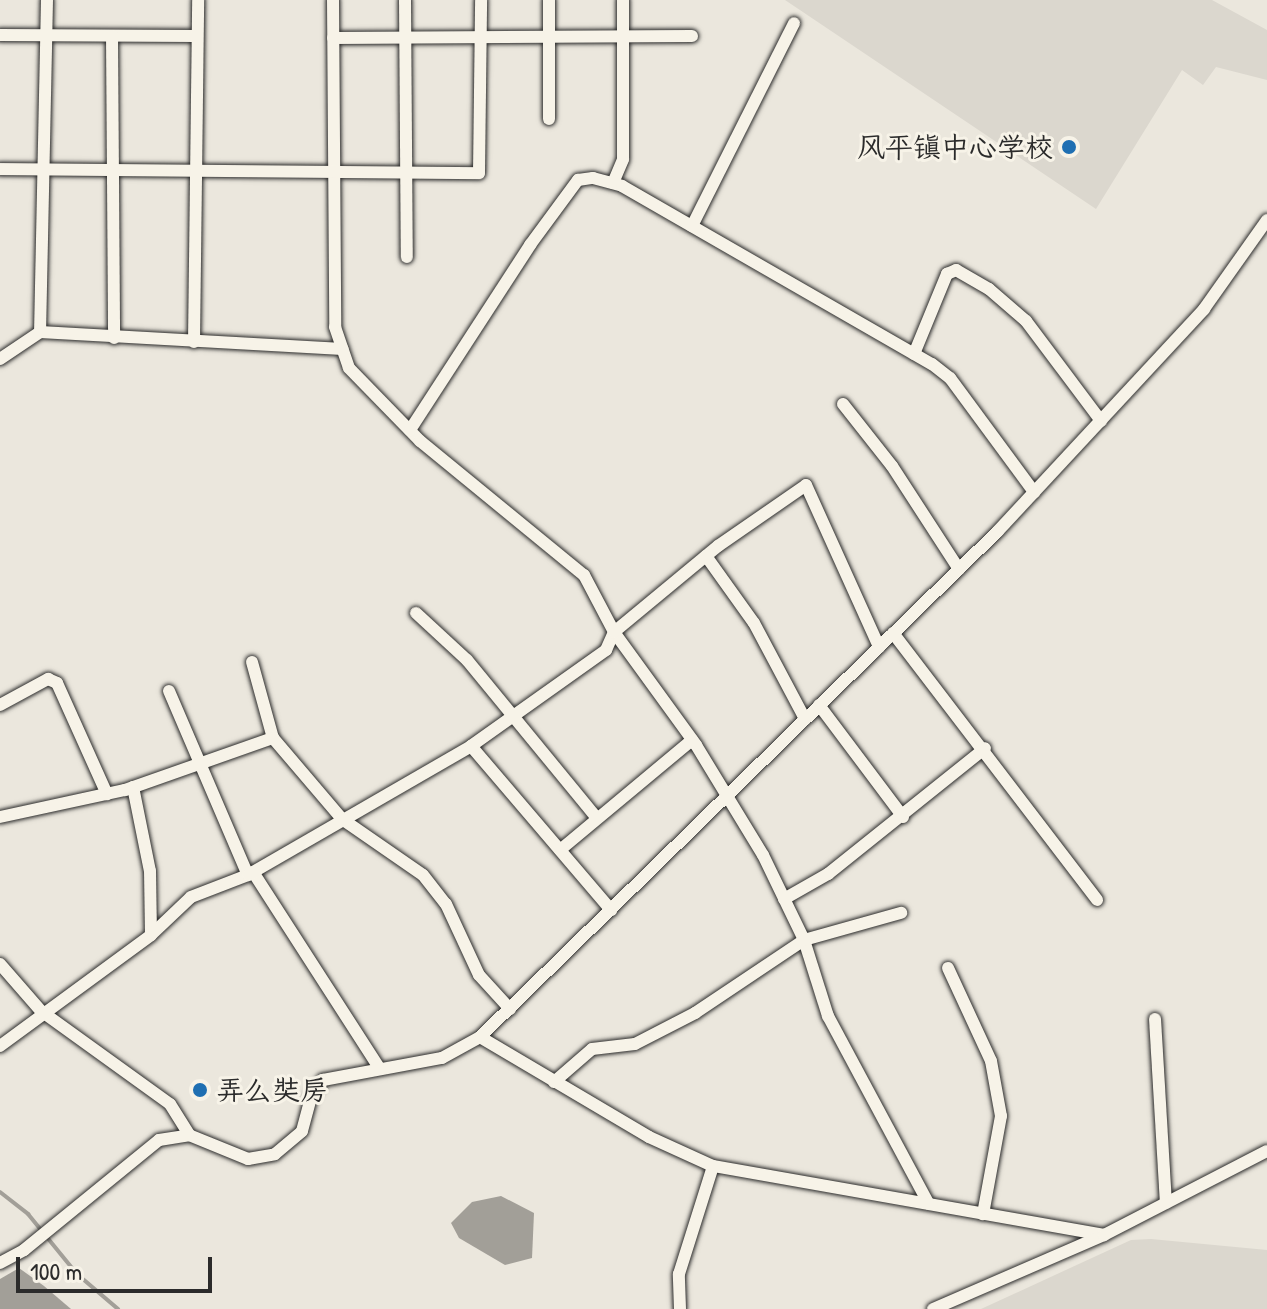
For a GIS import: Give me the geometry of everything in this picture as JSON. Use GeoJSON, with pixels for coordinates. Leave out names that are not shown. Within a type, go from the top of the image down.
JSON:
{"type":"FeatureCollection","features":[{"type":"Feature","properties":{"kind":"street"},"geometry":{"type":"LineString","coordinates":[[40,332],[47,170],[47,0]]}},
{"type":"Feature","properties":{"kind":"street"},"geometry":{"type":"LineString","coordinates":[[194,342],[198,0]]}},
{"type":"Feature","properties":{"kind":"street"},"geometry":{"type":"LineString","coordinates":[[333,0],[335,327],[349,368],[410,430],[584,575],[614,632],[728,794],[804,940],[828,1016],[929,1204]]}},
{"type":"Feature","properties":{"kind":"street"},"geometry":{"type":"LineString","coordinates":[[405,0],[407,257]]}},
{"type":"Feature","properties":{"kind":"street"},"geometry":{"type":"LineString","coordinates":[[0,169],[479,173],[481,0]]}},
{"type":"Feature","properties":{"kind":"street"},"geometry":{"type":"LineString","coordinates":[[549,0],[549,119]]}},
{"type":"Feature","properties":{"kind":"street"},"geometry":{"type":"LineString","coordinates":[[613,183],[623,159],[623,0]]}},
{"type":"Feature","properties":{"kind":"street"},"geometry":{"type":"LineString","coordinates":[[692,226],[794,23]]}},
{"type":"Feature","properties":{"kind":"street"},"geometry":{"type":"LineString","coordinates":[[0,35],[197,36]]}},
{"type":"Feature","properties":{"kind":"street"},"geometry":{"type":"LineString","coordinates":[[112,36],[114,338]]}},
{"type":"Feature","properties":{"kind":"street"},"geometry":{"type":"LineString","coordinates":[[333,38],[692,36]]}},
{"type":"Feature","properties":{"kind":"street"},"geometry":{"type":"LineString","coordinates":[[410,430],[578,180],[613,183],[914,354],[950,378],[1034,492]]}},
{"type":"Feature","properties":{"kind":"street"},"geometry":{"type":"LineString","coordinates":[[0,1263],[24,1250],[159,1140],[189,1135],[248,1159],[275,1154],[302,1131],[311,1097],[323,1080],[442,1058],[480,1037],[1034,492],[1204,309],[1267,220]]}},
{"type":"Feature","properties":{"kind":"street"},"geometry":{"type":"LineString","coordinates":[[914,354],[947,274],[956,270],[989,289],[1026,321],[1101,421]]}},
{"type":"Feature","properties":{"kind":"street"},"geometry":{"type":"LineString","coordinates":[[0,359],[40,332],[343,349]]}},
{"type":"Feature","properties":{"kind":"street"},"geometry":{"type":"LineString","coordinates":[[843,404],[892,466],[959,569]]}},
{"type":"Feature","properties":{"kind":"street"},"geometry":{"type":"LineString","coordinates":[[0,1046],[41,1011],[151,935],[191,897],[251,874],[471,746],[606,650],[614,632],[706,556],[806,485],[879,647]]}},
{"type":"Feature","properties":{"kind":"street"},"geometry":{"type":"LineString","coordinates":[[706,556],[754,623],[805,719]]}},
{"type":"Feature","properties":{"kind":"street"},"geometry":{"type":"LineString","coordinates":[[416,613],[467,660],[596,817]]}},
{"type":"Feature","properties":{"kind":"street"},"geometry":{"type":"LineString","coordinates":[[893,633],[985,748],[1097,900]]}},
{"type":"Feature","properties":{"kind":"street"},"geometry":{"type":"LineString","coordinates":[[606,650],[634,659]]}},
{"type":"Feature","properties":{"kind":"street"},"geometry":{"type":"LineString","coordinates":[[252,662],[273,738],[342,819],[423,875],[446,904],[479,975],[510,1009]]}},
{"type":"Feature","properties":{"kind":"street"},"geometry":{"type":"LineString","coordinates":[[0,705],[48,679],[57,683],[107,794]]}},
{"type":"Feature","properties":{"kind":"street"},"geometry":{"type":"LineString","coordinates":[[169,691],[251,874],[380,1069]]}},
{"type":"Feature","properties":{"kind":"street"},"geometry":{"type":"LineString","coordinates":[[819,705],[903,817]]}},
{"type":"Feature","properties":{"kind":"street"},"geometry":{"type":"LineString","coordinates":[[0,817],[133,787],[273,738]]}},
{"type":"Feature","properties":{"kind":"street"},"geometry":{"type":"LineString","coordinates":[[560,850],[692,740]]}},
{"type":"Feature","properties":{"kind":"street"},"geometry":{"type":"LineString","coordinates":[[471,746],[611,910]]}},
{"type":"Feature","properties":{"kind":"street"},"geometry":{"type":"LineString","coordinates":[[784,899],[828,874],[903,817],[985,748]]}},
{"type":"Feature","properties":{"kind":"street"},"geometry":{"type":"LineString","coordinates":[[133,787],[150,871],[151,935]]}},
{"type":"Feature","properties":{"kind":"street"},"geometry":{"type":"LineString","coordinates":[[554,1082],[592,1049],[635,1044],[695,1013],[804,940],[901,913]]}},
{"type":"Feature","properties":{"kind":"street"},"geometry":{"type":"LineString","coordinates":[[0,964],[41,1011],[170,1104],[189,1135]]}},
{"type":"Feature","properties":{"kind":"street"},"geometry":{"type":"LineString","coordinates":[[948,968],[991,1061],[1001,1116],[983,1214]]}},
{"type":"Feature","properties":{"kind":"street"},"geometry":{"type":"LineString","coordinates":[[1155,1019],[1166,1203]]}},
{"type":"Feature","properties":{"kind":"street"},"geometry":{"type":"LineString","coordinates":[[480,1037],[649,1137],[713,1166],[1104,1235]]}},
{"type":"Feature","properties":{"kind":"street"},"geometry":{"type":"LineString","coordinates":[[933,1309],[1104,1235],[1267,1151]]}},
{"type":"Feature","properties":{"kind":"street"},"geometry":{"type":"LineString","coordinates":[[680,1309],[679,1274],[713,1166]]}},
{"type":"Feature","properties":{"kind":"shaded area","name":"风平镇中心学校"},"geometry":{"type":"Polygon","coordinates":[[[785,0],[1212,0],[1267,30],[1267,80],[1216,67],[1203,85],[1182,70],[1096,209],[785,0]]]}},
{"type":"Feature","properties":{"kind":"shaded area"},"geometry":{"type":"Polygon","coordinates":[[[501,1196],[534,1213],[532,1258],[505,1265],[459,1238],[451,1223],[472,1202],[501,1196]]]}},
{"type":"Feature","properties":{"kind":"shaded area"},"geometry":{"type":"Polygon","coordinates":[[[1151,1239],[1267,1250],[1267,1309],[981,1309],[1131,1240],[1151,1239]]]}},
{"type":"Feature","properties":{"kind":"shaded area"},"geometry":{"type":"Polygon","coordinates":[[[19,1268],[71,1309],[0,1309],[0,1279],[19,1268]]]}},
{"type":"Feature","properties":{"kind":"waterway"},"geometry":{"type":"LineString","coordinates":[[0,1192],[28,1214],[77,1274],[118,1309]]}},
{"type":"Feature","properties":{"kind":"place","name":"风平镇中心学校"},"geometry":{"type":"Point","coordinates":[1069,147]}},
{"type":"Feature","properties":{"kind":"place","name":"弄么奘房"},"geometry":{"type":"Point","coordinates":[200,1090]}}]}
